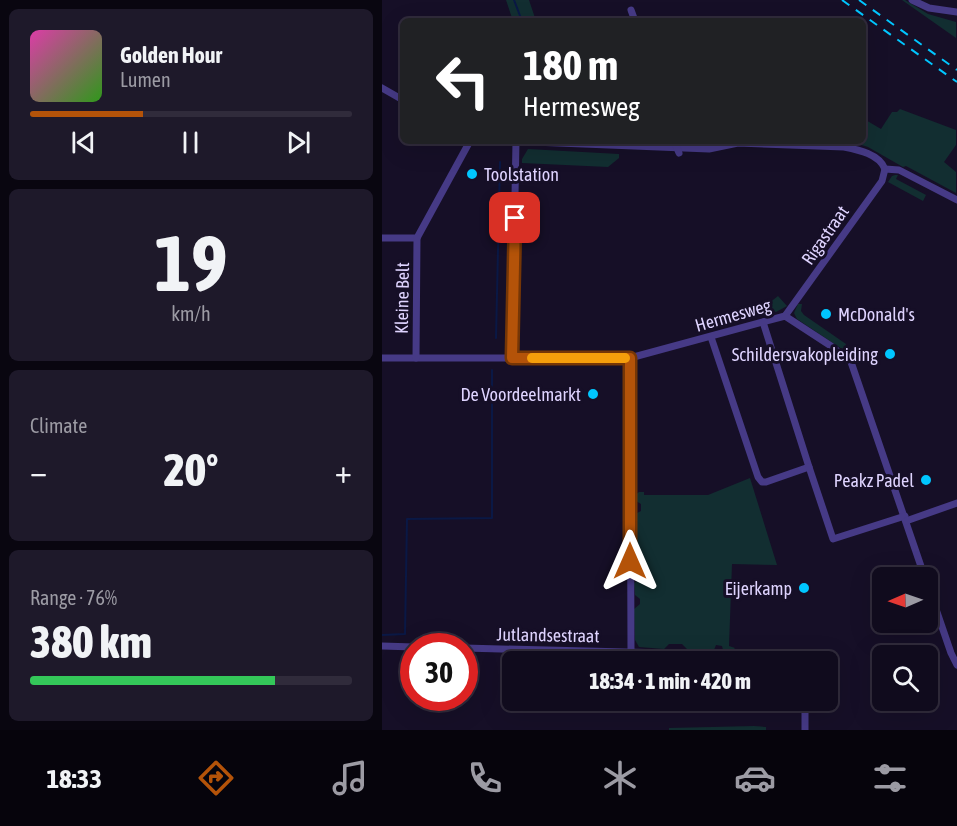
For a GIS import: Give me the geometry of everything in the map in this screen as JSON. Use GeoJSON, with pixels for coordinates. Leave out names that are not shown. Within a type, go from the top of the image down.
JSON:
{"type":"FeatureCollection","features":[{"type":"Feature","properties":{"kind":"street"},"geometry":{"type":"LineString","coordinates":[[912,0],[929,8],[956,12]]}},
{"type":"Feature","properties":{"kind":"street"},"geometry":{"type":"LineString","coordinates":[[631,10],[634,18]]}},
{"type":"Feature","properties":{"kind":"street"},"geometry":{"type":"LineString","coordinates":[[382,88],[400,98]]}},
{"type":"Feature","properties":{"kind":"street"},"geometry":{"type":"LineString","coordinates":[[382,238],[417,238],[468,144]]}},
{"type":"Feature","properties":{"kind":"street"},"geometry":{"type":"LineString","coordinates":[[512,358],[516,144]]}},
{"type":"Feature","properties":{"kind":"street"},"geometry":{"type":"LineString","coordinates":[[596,144],[709,149],[733,144]]}},
{"type":"Feature","properties":{"kind":"street"},"geometry":{"type":"LineString","coordinates":[[764,144],[844,147],[860,151],[879,159],[885,170],[899,170],[956,200]]}},
{"type":"Feature","properties":{"kind":"street","name":"Rigastraat"},"geometry":{"type":"LineString","coordinates":[[785,316],[882,181],[885,170]]}},
{"type":"Feature","properties":{"kind":"street","name":"Kleine Belt"},"geometry":{"type":"LineString","coordinates":[[416,358],[417,238]]}},
{"type":"Feature","properties":{"kind":"street","name":"Hermesweg"},"geometry":{"type":"LineString","coordinates":[[382,358],[630,358],[785,316],[851,362],[921,567]]}},
{"type":"Feature","properties":{"kind":"street"},"geometry":{"type":"LineString","coordinates":[[763,322],[833,539],[956,503]]}},
{"type":"Feature","properties":{"kind":"street"},"geometry":{"type":"LineString","coordinates":[[711,337],[760,480],[766,482],[809,467]]}},
{"type":"Feature","properties":{"kind":"street"},"geometry":{"type":"LineString","coordinates":[[630,358],[631,651]]}},
{"type":"Feature","properties":{"kind":"street"},"geometry":{"type":"LineString","coordinates":[[938,615],[956,665]]}},
{"type":"Feature","properties":{"kind":"street"},"geometry":{"type":"LineString","coordinates":[[382,646],[400,647]]}},
{"type":"Feature","properties":{"kind":"street","name":"Jutlandsestraat"},"geometry":{"type":"LineString","coordinates":[[478,648],[631,651]]}},
{"type":"Feature","properties":{"kind":"street"},"geometry":{"type":"LineString","coordinates":[[805,711],[805,730]]}},
{"type":"Feature","properties":{"kind":"green space"},"geometry":{"type":"Polygon","coordinates":[[[506,0],[529,0],[535,18],[512,18],[506,0]]]}},
{"type":"Feature","properties":{"kind":"green space"},"geometry":{"type":"Polygon","coordinates":[[[902,0],[928,14],[956,22],[956,38],[902,0]]]}},
{"type":"Feature","properties":{"kind":"green space"},"geometry":{"type":"Polygon","coordinates":[[[900,109],[956,130],[956,145],[944,162],[956,172],[956,193],[858,144],[866,144],[866,120],[881,129],[892,112],[900,109]]]}},
{"type":"Feature","properties":{"kind":"green space"},"geometry":{"type":"Polygon","coordinates":[[[528,149],[619,154],[619,158],[608,167],[522,163],[528,149]]]}},
{"type":"Feature","properties":{"kind":"green space"},"geometry":{"type":"Polygon","coordinates":[[[898,175],[896,179],[926,195],[923,201],[888,182],[898,175]]]}},
{"type":"Feature","properties":{"kind":"green space"},"geometry":{"type":"Polygon","coordinates":[[[778,296],[787,306],[776,312],[763,308],[778,296]]]}},
{"type":"Feature","properties":{"kind":"green space"},"geometry":{"type":"Polygon","coordinates":[[[798,304],[802,304],[801,311],[804,315],[846,344],[845,348],[842,349],[797,319],[794,313],[798,304]]]}},
{"type":"Feature","properties":{"kind":"green space"},"geometry":{"type":"Polygon","coordinates":[[[722,314],[742,314],[742,321],[727,326],[722,314]]]}},
{"type":"Feature","properties":{"kind":"green space"},"geometry":{"type":"Polygon","coordinates":[[[750,478],[777,565],[732,564],[729,646],[735,648],[723,650],[722,646],[716,645],[714,650],[687,649],[682,644],[669,644],[664,649],[639,647],[635,640],[634,609],[640,604],[640,599],[635,595],[634,583],[640,579],[640,565],[634,560],[634,518],[635,514],[641,511],[641,504],[636,501],[635,495],[644,492],[644,495],[708,495],[750,478]]]}},
{"type":"Feature","properties":{"kind":"green space"},"geometry":{"type":"Polygon","coordinates":[[[766,727],[766,730],[669,730],[669,728],[766,727]]]}},
{"type":"Feature","properties":{"kind":"waterway"},"geometry":{"type":"LineString","coordinates":[[514,0],[521,18]]}},
{"type":"Feature","properties":{"kind":"waterway"},"geometry":{"type":"LineString","coordinates":[[496,338],[500,162]]}},
{"type":"Feature","properties":{"kind":"waterway"},"geometry":{"type":"LineString","coordinates":[[382,635],[405,634],[407,519],[492,518],[492,370]]}},
{"type":"Feature","properties":{"kind":"railway"},"geometry":{"type":"LineString","coordinates":[[842,0],[957,82]]}},
{"type":"Feature","properties":{"kind":"railway"},"geometry":{"type":"LineString","coordinates":[[859,0],[957,70]]}},
{"type":"Feature","properties":{"kind":"slow traffic"},"geometry":{"type":"LineString","coordinates":[[532,358],[625,358]]}},
{"type":"Feature","properties":{"kind":"place","name":"Toolstation"},"geometry":{"type":"Point","coordinates":[472,174]}},
{"type":"Feature","properties":{"kind":"place","name":"McDonald's"},"geometry":{"type":"Point","coordinates":[826,314]}},
{"type":"Feature","properties":{"kind":"place","name":"Schildersvakopleiding"},"geometry":{"type":"Point","coordinates":[890,354]}},
{"type":"Feature","properties":{"kind":"place","name":"De Voordeelmarkt"},"geometry":{"type":"Point","coordinates":[593,394]}},
{"type":"Feature","properties":{"kind":"place","name":"Peakz Padel"},"geometry":{"type":"Point","coordinates":[926,480]}},
{"type":"Feature","properties":{"kind":"place","name":"Eijerkamp"},"geometry":{"type":"Point","coordinates":[804,588]}},
{"type":"Feature","properties":{"kind":"route"},"geometry":{"type":"LineString","coordinates":[[515,218],[512,358],[630,358],[630,561]]}}]}
